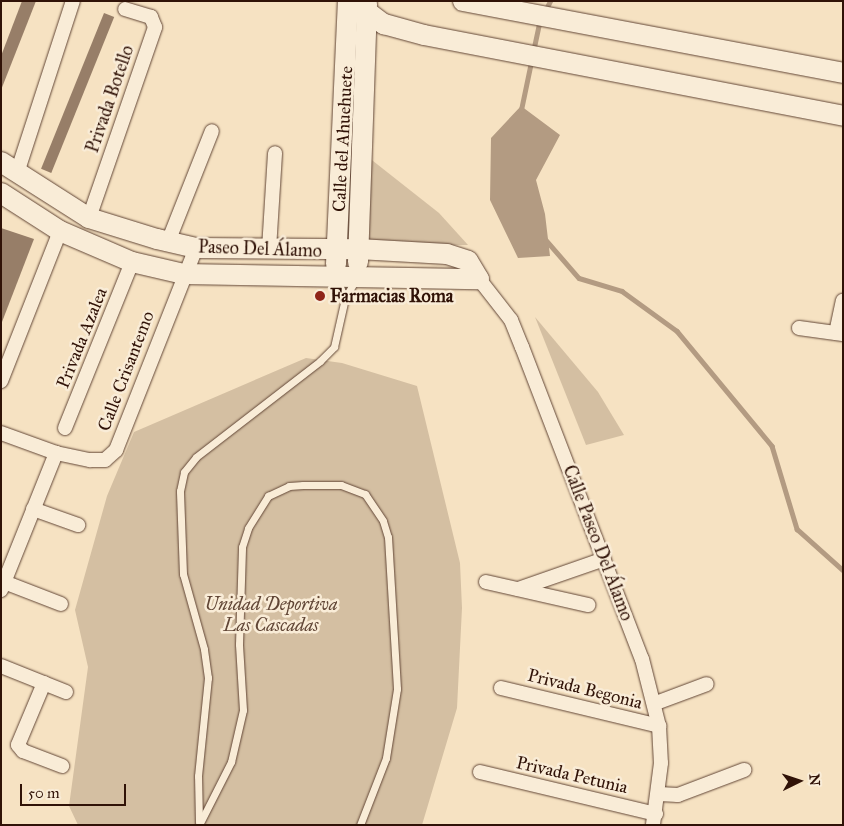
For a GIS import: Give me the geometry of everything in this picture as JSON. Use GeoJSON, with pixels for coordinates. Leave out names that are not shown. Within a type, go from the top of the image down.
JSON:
{"type":"FeatureCollection","features":[{"type":"Feature","properties":{"kind":"street"},"geometry":{"type":"LineString","coordinates":[[9,168],[73,1]]}},
{"type":"Feature","properties":{"kind":"street","name":"Calle del Ahuehuete"},"geometry":{"type":"LineString","coordinates":[[336,277],[348,1]]}},
{"type":"Feature","properties":{"kind":"street"},"geometry":{"type":"LineString","coordinates":[[463,1],[493,4],[843,73]]}},
{"type":"Feature","properties":{"kind":"street"},"geometry":{"type":"LineString","coordinates":[[362,5],[384,24],[424,35],[843,116]]}},
{"type":"Feature","properties":{"kind":"street","name":"Calle del Ahuehuete"},"geometry":{"type":"LineString","coordinates":[[358,276],[362,5]]}},
{"type":"Feature","properties":{"kind":"street","name":"Privada Botello"},"geometry":{"type":"LineString","coordinates":[[89,218],[155,27],[151,17],[125,9]]}},
{"type":"Feature","properties":{"kind":"street"},"geometry":{"type":"LineString","coordinates":[[168,242],[212,131]]}},
{"type":"Feature","properties":{"kind":"street"},"geometry":{"type":"LineString","coordinates":[[269,249],[275,153]]}},
{"type":"Feature","properties":{"kind":"street","name":"Paseo Del Álamo"},"geometry":{"type":"LineString","coordinates":[[9,168],[89,218],[168,242],[196,248],[337,251],[358,249]]}},
{"type":"Feature","properties":{"kind":"street","name":"Paseo Del Álamo"},"geometry":{"type":"LineString","coordinates":[[1,193],[60,231],[132,262],[184,274],[358,276]]}},
{"type":"Feature","properties":{"kind":"street"},"geometry":{"type":"LineString","coordinates":[[1,381],[60,231]]}},
{"type":"Feature","properties":{"kind":"street","name":"Calle Crisantemo"},"geometry":{"type":"LineString","coordinates":[[1,433],[56,452],[90,460],[105,460],[116,450],[184,274],[196,248]]}},
{"type":"Feature","properties":{"kind":"street","name":"Calle Paseo Del Álamo"},"geometry":{"type":"LineString","coordinates":[[358,249],[460,256],[468,262],[501,306],[522,347],[604,559],[656,703],[660,726],[659,794],[655,819]]}},
{"type":"Feature","properties":{"kind":"street","name":"Privada Azalea"},"geometry":{"type":"LineString","coordinates":[[65,428],[132,262]]}},
{"type":"Feature","properties":{"kind":"street"},"geometry":{"type":"LineString","coordinates":[[358,276],[479,279]]}},
{"type":"Feature","properties":{"kind":"street"},"geometry":{"type":"LineString","coordinates":[[799,328],[840,334],[843,302]]}},
{"type":"Feature","properties":{"kind":"street"},"geometry":{"type":"LineString","coordinates":[[56,452],[3,586],[61,604]]}},
{"type":"Feature","properties":{"kind":"street"},"geometry":{"type":"LineString","coordinates":[[33,510],[78,525]]}},
{"type":"Feature","properties":{"kind":"street"},"geometry":{"type":"LineString","coordinates":[[517,590],[604,559]]}},
{"type":"Feature","properties":{"kind":"street"},"geometry":{"type":"LineString","coordinates":[[486,582],[588,605]]}},
{"type":"Feature","properties":{"kind":"street"},"geometry":{"type":"LineString","coordinates":[[1,666],[66,692]]}},
{"type":"Feature","properties":{"kind":"street"},"geometry":{"type":"LineString","coordinates":[[44,683],[18,744],[19,749],[62,766]]}},
{"type":"Feature","properties":{"kind":"street"},"geometry":{"type":"LineString","coordinates":[[656,703],[707,684]]}},
{"type":"Feature","properties":{"kind":"street","name":"Privada Begonia"},"geometry":{"type":"LineString","coordinates":[[501,688],[660,726]]}},
{"type":"Feature","properties":{"kind":"street"},"geometry":{"type":"LineString","coordinates":[[659,794],[678,795],[744,770]]}},
{"type":"Feature","properties":{"kind":"street","name":"Privada Petunia"},"geometry":{"type":"LineString","coordinates":[[480,772],[655,819]]}},
{"type":"Feature","properties":{"kind":"lane"},"geometry":{"type":"LineString","coordinates":[[199,825],[198,776],[208,678],[204,649],[183,574],[180,492],[184,472],[196,457],[320,362],[334,347],[345,298],[358,276]]}},
{"type":"Feature","properties":{"kind":"lane"},"geometry":{"type":"LineString","coordinates":[[336,277],[345,298]]}},
{"type":"Feature","properties":{"kind":"lane"},"geometry":{"type":"LineString","coordinates":[[199,825],[231,762],[243,710],[239,644],[242,547],[248,528],[268,496],[289,486],[303,485],[341,485],[365,494],[383,520],[388,537],[397,689],[386,758],[360,825]]}},
{"type":"Feature","properties":{"kind":"green space"},"geometry":{"type":"Polygon","coordinates":[[[368,157],[439,213],[468,245],[376,246],[369,240],[366,233],[368,157]]]}},
{"type":"Feature","properties":{"kind":"green space"},"geometry":{"type":"Polygon","coordinates":[[[535,317],[598,392],[624,435],[586,445],[535,317]]]}},
{"type":"Feature","properties":{"kind":"green space","name":"Unidad Deportiva Las Cascadas"},"geometry":{"type":"Polygon","coordinates":[[[306,358],[342,363],[417,386],[460,563],[462,608],[457,708],[422,825],[78,825],[69,806],[88,667],[75,610],[107,496],[134,432],[306,358]]]}},
{"type":"Feature","properties":{"kind":"shaded area"},"geometry":{"type":"Polygon","coordinates":[[[521,106],[560,135],[536,180],[545,214],[550,256],[518,258],[490,200],[491,138],[521,106]]]}},
{"type":"Feature","properties":{"kind":"building"},"geometry":{"type":"Polygon","coordinates":[[[22,1],[36,1],[1,90],[1,56],[22,1]]]}},
{"type":"Feature","properties":{"kind":"building"},"geometry":{"type":"Polygon","coordinates":[[[104,13],[114,17],[51,173],[41,169],[104,13]]]}},
{"type":"Feature","properties":{"kind":"building"},"geometry":{"type":"Polygon","coordinates":[[[1,228],[34,239],[2,322],[1,322],[1,228]]]}},
{"type":"Feature","properties":{"kind":"waterway"},"geometry":{"type":"LineString","coordinates":[[545,11],[550,1]]}},
{"type":"Feature","properties":{"kind":"waterway"},"geometry":{"type":"LineString","coordinates":[[533,52],[540,20]]}},
{"type":"Feature","properties":{"kind":"waterway"},"geometry":{"type":"LineString","coordinates":[[521,110],[531,62]]}},
{"type":"Feature","properties":{"kind":"waterway"},"geometry":{"type":"LineString","coordinates":[[546,240],[579,278],[622,291],[677,331],[772,446],[797,529],[843,570]]}},
{"type":"Feature","properties":{"kind":"place","name":"Farmacias Roma"},"geometry":{"type":"Point","coordinates":[320,296]}}]}
